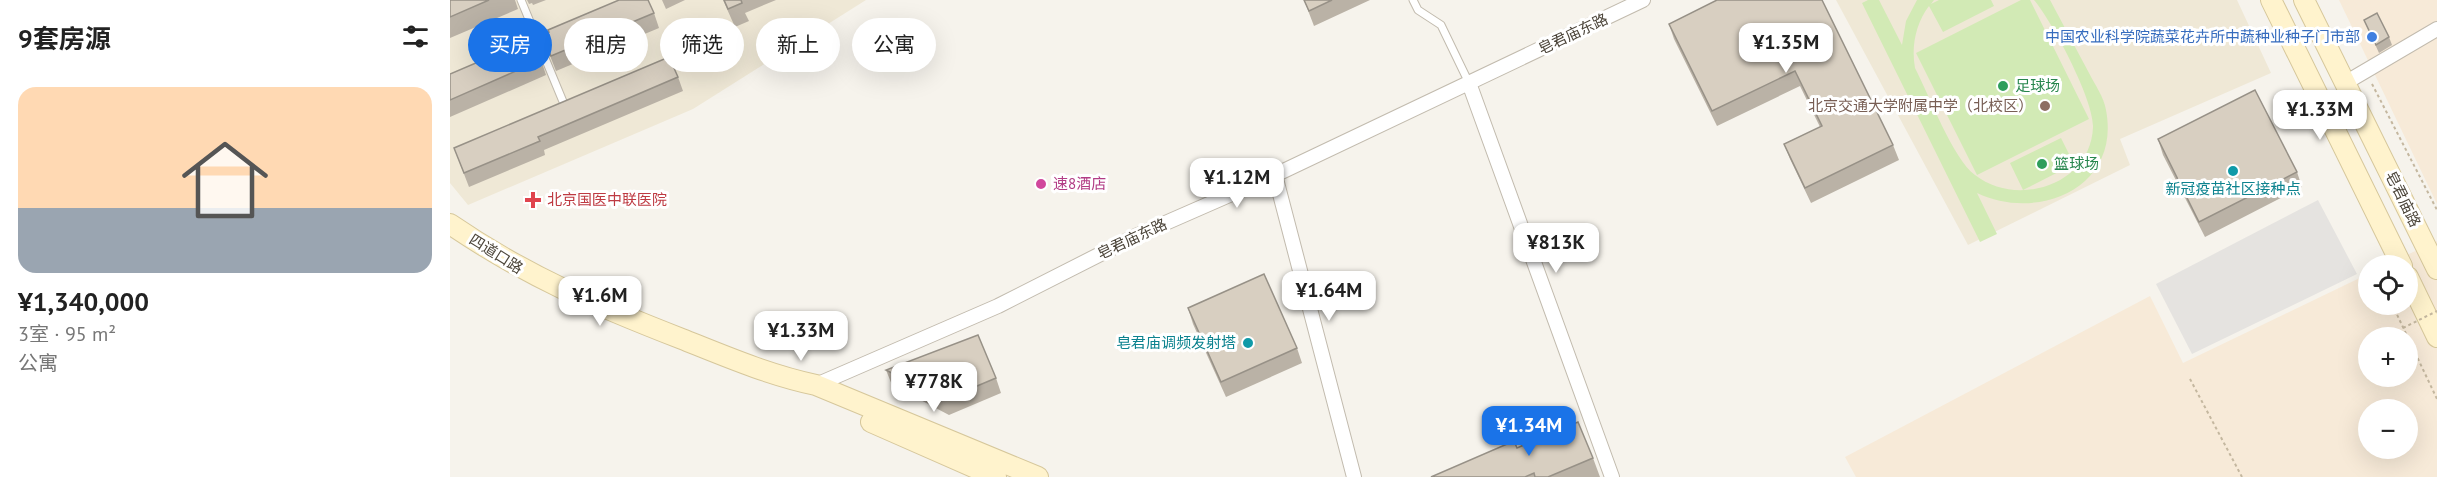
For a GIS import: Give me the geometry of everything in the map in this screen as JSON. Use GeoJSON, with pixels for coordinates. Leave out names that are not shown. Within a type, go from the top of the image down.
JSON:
{"type":"FeatureCollection","features":[{"type":"Feature","properties":{"kind":"street","name":"皂君庙路"},"geometry":{"type":"LineString","coordinates":[[2271,0],[2397,255]]}},
{"type":"Feature","properties":{"kind":"street","name":"皂君庙路"},"geometry":{"type":"LineString","coordinates":[[2304,0],[2437,269]]}},
{"type":"Feature","properties":{"kind":"street","name":"皂君庙东路"},"geometry":{"type":"LineString","coordinates":[[816,384],[998,306],[1138,235],[1275,175],[1641,1]]}},
{"type":"Feature","properties":{"kind":"street"},"geometry":{"type":"LineString","coordinates":[[2345,82],[2437,29]]}},
{"type":"Feature","properties":{"kind":"street"},"geometry":{"type":"LineString","coordinates":[[1470,82],[1612,477]]}},
{"type":"Feature","properties":{"kind":"street"},"geometry":{"type":"LineString","coordinates":[[1275,175],[1354,477]]}},
{"type":"Feature","properties":{"kind":"street","name":"四道口路"},"geometry":{"type":"LineString","coordinates":[[450,224],[523,271],[588,302],[777,376],[816,384],[1018,472],[1038,477]]}},
{"type":"Feature","properties":{"kind":"street"},"geometry":{"type":"LineString","coordinates":[[2418,298],[2437,337]]}},
{"type":"Feature","properties":{"kind":"street","name":"四道口路"},"geometry":{"type":"LineString","coordinates":[[777,376],[810,396],[996,477]]}},
{"type":"Feature","properties":{"kind":"lane"},"geometry":{"type":"LineString","coordinates":[[521,0],[564,104]]}},
{"type":"Feature","properties":{"kind":"lane"},"geometry":{"type":"LineString","coordinates":[[1413,0],[1418,10],[1441,25],[1470,82]]}},
{"type":"Feature","properties":{"kind":"path"},"geometry":{"type":"LineString","coordinates":[[2365,71],[2437,210]]}},
{"type":"Feature","properties":{"kind":"path"},"geometry":{"type":"LineString","coordinates":[[2405,327],[2437,311]]}},
{"type":"Feature","properties":{"kind":"path"},"geometry":{"type":"LineString","coordinates":[[2418,359],[2437,399]]}},
{"type":"Feature","properties":{"kind":"path"},"geometry":{"type":"LineString","coordinates":[[2190,379],[2242,477]]}},
{"type":"Feature","properties":{"kind":"shaded area"},"geometry":{"type":"Polygon","coordinates":[[[450,0],[866,0],[837,18],[756,18],[756,69],[693,109],[468,205],[450,183],[450,0]]]}},
{"type":"Feature","properties":{"kind":"shaded area","name":"北京交通大学附属中学（北校区）"},"geometry":{"type":"Polygon","coordinates":[[[1836,0],[2237,0],[2271,73],[2120,139],[2130,165],[1968,245],[1836,0]]]}},
{"type":"Feature","properties":{"kind":"shaded area"},"geometry":{"type":"Polygon","coordinates":[[[2339,0],[2437,0],[2437,204],[2339,0]]]}},
{"type":"Feature","properties":{"kind":"shaded area"},"geometry":{"type":"Polygon","coordinates":[[[2318,200],[2357,274],[2192,354],[2156,284],[2318,200]]]}},
{"type":"Feature","properties":{"kind":"shaded area"},"geometry":{"type":"Polygon","coordinates":[[[2437,241],[2437,477],[1856,477],[1845,457],[2150,296],[2183,363],[2358,279],[2358,315],[2418,315],[2418,255],[2407,255],[2437,241]]]}},
{"type":"Feature","properties":{"kind":"green space"},"geometry":{"type":"Polygon","coordinates":[[[1868,0],[1879,0],[1902,45],[1906,21],[1917,0],[1934,0],[1931,4],[1939,0],[1991,0],[1994,6],[1943,32],[1929,6],[1916,35],[1915,68],[1942,126],[1967,167],[1975,175],[1992,185],[2011,190],[2030,190],[2049,185],[2066,176],[2080,164],[2089,147],[2093,127],[2080,80],[2051,25],[2034,0],[2050,0],[2099,91],[2106,110],[2107,137],[2101,160],[2088,178],[2070,192],[2049,200],[2025,203],[2001,201],[1977,193],[1997,234],[1980,242],[1862,3],[1868,0]]]}},
{"type":"Feature","properties":{"kind":"green space","name":"足球场"},"geometry":{"type":"Polygon","coordinates":[[[2021,0],[2030,0],[2089,119],[1977,175],[1916,53],[2021,0]]]}},
{"type":"Feature","properties":{"kind":"green space","name":"篮球场"},"geometry":{"type":"Polygon","coordinates":[[[2061,138],[2074,164],[2023,190],[2010,163],[2061,138]]]}},
{"type":"Feature","properties":{"kind":"building"},"geometry":{"type":"Polygon","coordinates":[[[450,0],[489,0],[450,17],[450,0]]]}},
{"type":"Feature","properties":{"kind":"building"},"geometry":{"type":"Polygon","coordinates":[[[619,0],[648,0],[654,13],[642,18],[576,18],[619,0]]]}},
{"type":"Feature","properties":{"kind":"building"},"geometry":{"type":"Polygon","coordinates":[[[724,0],[741,0],[742,3],[728,9],[724,0]]]}},
{"type":"Feature","properties":{"kind":"building"},"geometry":{"type":"Polygon","coordinates":[[[1304,0],[1332,0],[1309,11],[1304,0]]]}},
{"type":"Feature","properties":{"kind":"building"},"geometry":{"type":"Polygon","coordinates":[[[1717,0],[1822,0],[1893,145],[1805,188],[1784,144],[1822,126],[1795,71],[1712,111],[1669,24],[1717,0]]]}},
{"type":"Feature","properties":{"kind":"building"},"geometry":{"type":"Polygon","coordinates":[[[2377,13],[2389,37],[2376,45],[2364,20],[2377,13]]]}},
{"type":"Feature","properties":{"kind":"building"},"geometry":{"type":"Polygon","coordinates":[[[564,23],[564,51],[552,56],[552,28],[564,23]]]}},
{"type":"Feature","properties":{"kind":"building"},"geometry":{"type":"Polygon","coordinates":[[[660,61],[660,72],[676,72],[678,77],[538,137],[540,141],[464,173],[454,148],[634,72],[648,72],[648,66],[660,61]]]}},
{"type":"Feature","properties":{"kind":"building"},"geometry":{"type":"Polygon","coordinates":[[[468,66],[468,72],[514,72],[450,100],[450,74],[468,66]]]}},
{"type":"Feature","properties":{"kind":"building","name":"新冠疫苗社区接种点"},"geometry":{"type":"Polygon","coordinates":[[[2255,90],[2297,172],[2199,222],[2158,139],[2255,90]]]}},
{"type":"Feature","properties":{"kind":"building","name":"皂君庙调频发射塔"},"geometry":{"type":"Polygon","coordinates":[[[1264,274],[1297,348],[1221,382],[1188,308],[1264,274]]]}},
{"type":"Feature","properties":{"kind":"building"},"geometry":{"type":"Polygon","coordinates":[[[978,335],[996,378],[944,400],[886,370],[978,335]]]}},
{"type":"Feature","properties":{"kind":"building"},"geometry":{"type":"Polygon","coordinates":[[[1578,422],[1593,458],[1548,477],[1535,477],[1534,473],[1525,477],[1431,477],[1514,441],[1517,448],[1578,422]]]}},
{"type":"Feature","properties":{"kind":"place","name":"中国农业科学院蔬菜花卉所中蔬种业种子门市部"},"geometry":{"type":"Point","coordinates":[2372,37]}},
{"type":"Feature","properties":{"kind":"place","name":"足球场"},"geometry":{"type":"Point","coordinates":[2003,86]}},
{"type":"Feature","properties":{"kind":"place","name":"北京交通大学附属中学（北校区）"},"geometry":{"type":"Point","coordinates":[2045,106]}},
{"type":"Feature","properties":{"kind":"place","name":"篮球场"},"geometry":{"type":"Point","coordinates":[2042,164]}},
{"type":"Feature","properties":{"kind":"place","name":"新冠疫苗社区接种点"},"geometry":{"type":"Point","coordinates":[2233,171]}},
{"type":"Feature","properties":{"kind":"place","name":"速8酒店"},"geometry":{"type":"Point","coordinates":[1041,184]}},
{"type":"Feature","properties":{"kind":"place","name":"北京国医中联医院"},"geometry":{"type":"Point","coordinates":[533,200]}},
{"type":"Feature","properties":{"kind":"place","name":"皂君庙调频发射塔"},"geometry":{"type":"Point","coordinates":[1248,343]}}]}
